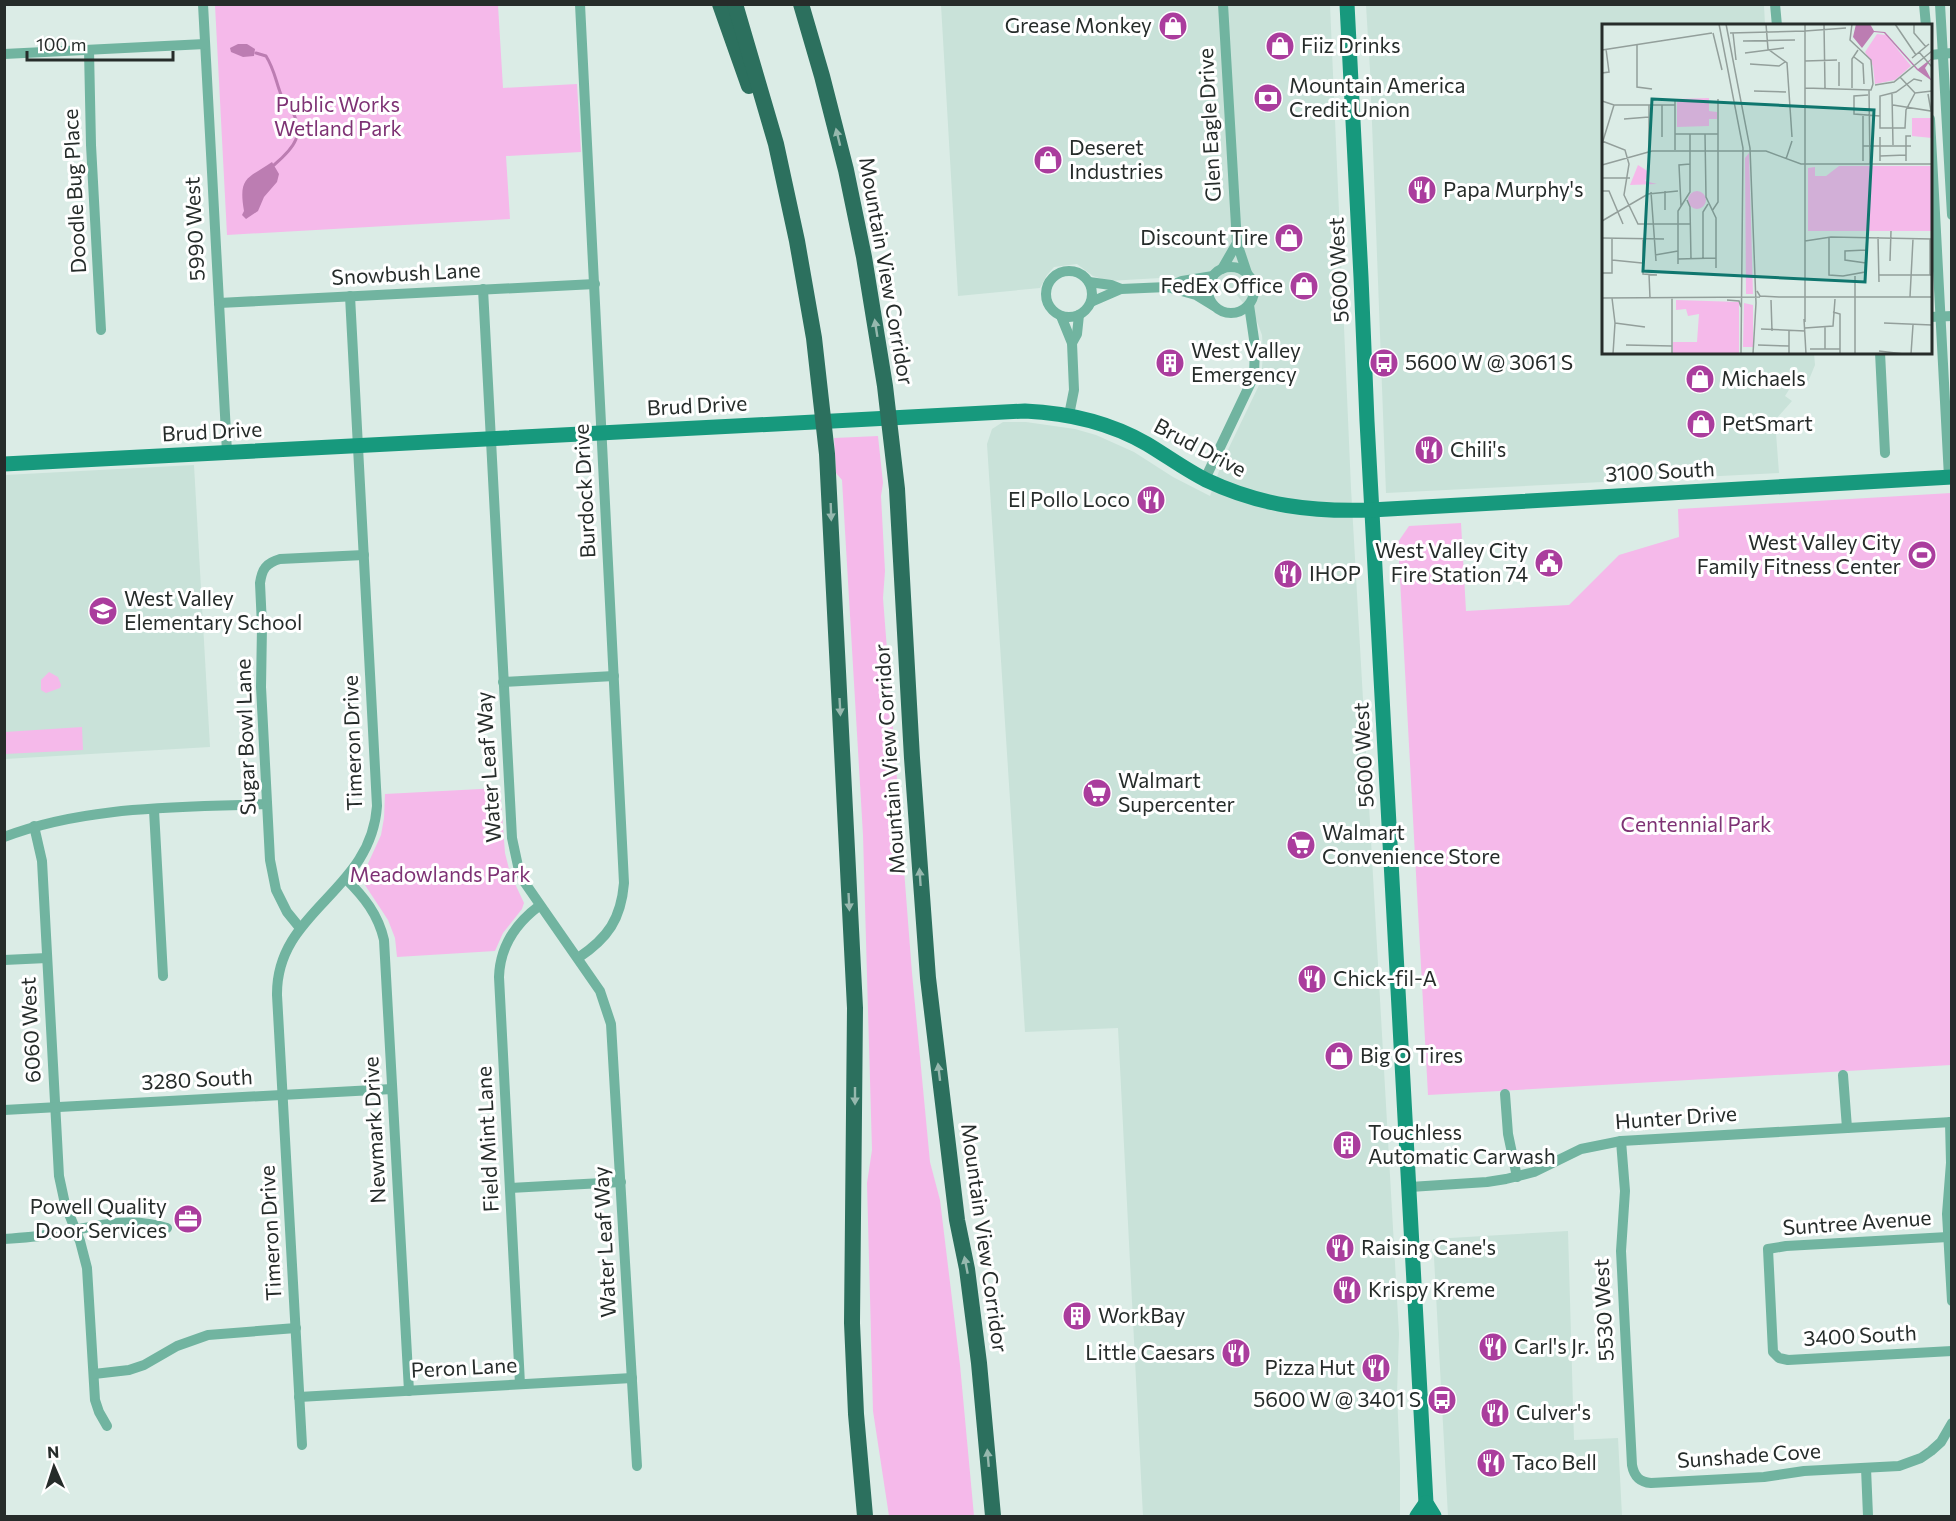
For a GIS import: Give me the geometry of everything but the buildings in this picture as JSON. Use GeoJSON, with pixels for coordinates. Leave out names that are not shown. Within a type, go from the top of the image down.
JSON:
{"type":"FeatureCollection","features":[{"type":"Feature","properties":{"kind":"highway"},"geometry":{"type":"LineString","coordinates":[[720,4],[744,69],[767,147],[814,338]]}},
{"type":"Feature","properties":{"kind":"highway"},"geometry":{"type":"LineString","coordinates":[[735,4],[776,144],[797,241],[814,338],[827,454],[855,1008],[852,1323],[856,1414],[865,1516]]}},
{"type":"Feature","properties":{"kind":"highway","name":"Mountain View Corridor"},"geometry":{"type":"LineString","coordinates":[[801,4],[838,137],[855,214],[885,386],[897,489],[912,758],[928,978],[957,1220],[967,1269],[975,1328],[993,1516]]}},
{"type":"Feature","properties":{"kind":"highway"},"geometry":{"type":"LineString","coordinates":[[808,4],[815,49]]}},
{"type":"Feature","properties":{"kind":"highway"},"geometry":{"type":"LineString","coordinates":[[856,1414],[853,1473],[856,1516]]}},
{"type":"Feature","properties":{"kind":"highway"},"geometry":{"type":"LineString","coordinates":[[861,1465],[870,1486],[875,1516]]}},
{"type":"Feature","properties":{"kind":"highway"},"geometry":{"type":"LineString","coordinates":[[991,1489],[1000,1516]]}},
{"type":"Feature","properties":{"kind":"main road","name":"5600 West"},"geometry":{"type":"LineString","coordinates":[[1347,4],[1362,277],[1371,510],[1430,1510],[1417,1516]]}},
{"type":"Feature","properties":{"kind":"main road","name":"Brud Drive"},"geometry":{"type":"LineString","coordinates":[[4,464],[1025,411],[1069,415],[1102,423],[1126,433],[1204,479],[1249,497],[1283,506],[1323,511],[1371,510]]}},
{"type":"Feature","properties":{"kind":"main road","name":"3100 South"},"geometry":{"type":"LineString","coordinates":[[1371,510],[1950,477]]}},
{"type":"Feature","properties":{"kind":"street","name":"5990 West"},"geometry":{"type":"LineString","coordinates":[[203,4],[227,452]]}},
{"type":"Feature","properties":{"kind":"street","name":"Burdock Drive"},"geometry":{"type":"LineString","coordinates":[[578,958],[596,945],[613,924],[623,897],[624,865],[580,4]]}},
{"type":"Feature","properties":{"kind":"street","name":"Glen Eagle Drive"},"geometry":{"type":"LineString","coordinates":[[1223,4],[1237,243],[1247,273]]}},
{"type":"Feature","properties":{"kind":"street"},"geometry":{"type":"LineString","coordinates":[[1775,4],[1777,24]]}},
{"type":"Feature","properties":{"kind":"street"},"geometry":{"type":"LineString","coordinates":[[1924,4],[1926,24]]}},
{"type":"Feature","properties":{"kind":"street"},"geometry":{"type":"LineString","coordinates":[[1940,4],[1947,54],[1952,215]]}},
{"type":"Feature","properties":{"kind":"street"},"geometry":{"type":"LineString","coordinates":[[4,54],[205,44]]}},
{"type":"Feature","properties":{"kind":"street","name":"Doodle Bug Place"},"geometry":{"type":"LineString","coordinates":[[89,50],[91,145],[101,330]]}},
{"type":"Feature","properties":{"kind":"street"},"geometry":{"type":"LineString","coordinates":[[1932,55],[1947,54]]}},
{"type":"Feature","properties":{"kind":"street"},"geometry":{"type":"LineString","coordinates":[[1932,154],[1950,477]]}},
{"type":"Feature","properties":{"kind":"street"},"geometry":{"type":"LineString","coordinates":[[1215,307],[1208,292],[1217,273],[1237,243]]}},
{"type":"Feature","properties":{"kind":"street"},"geometry":{"type":"LineString","coordinates":[[1091,302],[1121,289],[1167,287],[1196,295],[1227,313],[1236,313],[1249,305],[1254,298],[1255,289],[1247,273],[1235,267],[1167,287]]}},
{"type":"Feature","properties":{"kind":"street"},"geometry":{"type":"LineString","coordinates":[[1061,272],[1080,274],[1089,282],[1092,292],[1091,302],[1079,315],[1061,316],[1047,303],[1046,293],[1050,280],[1061,272]]}},
{"type":"Feature","properties":{"kind":"street"},"geometry":{"type":"LineString","coordinates":[[1089,282],[1121,289]]}},
{"type":"Feature","properties":{"kind":"street","name":"Snowbush Lane"},"geometry":{"type":"LineString","coordinates":[[219,303],[595,284]]}},
{"type":"Feature","properties":{"kind":"street","name":"Water Leaf Way"},"geometry":{"type":"LineString","coordinates":[[483,289],[503,682],[515,855],[525,883],[600,991],[611,1024],[637,1466]]}},
{"type":"Feature","properties":{"kind":"street","name":"Timeron Drive"},"geometry":{"type":"LineString","coordinates":[[302,1445],[277,995],[278,976],[287,947],[300,928],[360,861],[375,825],[377,806],[351,296]]}},
{"type":"Feature","properties":{"kind":"street"},"geometry":{"type":"LineString","coordinates":[[1204,479],[1253,380],[1255,363],[1249,305]]}},
{"type":"Feature","properties":{"kind":"street"},"geometry":{"type":"LineString","coordinates":[[1236,313],[1253,330]]}},
{"type":"Feature","properties":{"kind":"street"},"geometry":{"type":"LineString","coordinates":[[1072,343],[1077,334],[1079,315]]}},
{"type":"Feature","properties":{"kind":"street"},"geometry":{"type":"LineString","coordinates":[[1061,316],[1072,343],[1074,390],[1069,415]]}},
{"type":"Feature","properties":{"kind":"street"},"geometry":{"type":"LineString","coordinates":[[1880,354],[1885,453]]}},
{"type":"Feature","properties":{"kind":"street","name":"Sugar Bowl Lane"},"geometry":{"type":"LineString","coordinates":[[300,928],[287,912],[276,890],[270,860],[261,687],[261,574],[264,567],[280,559],[364,555]]}},
{"type":"Feature","properties":{"kind":"street"},"geometry":{"type":"LineString","coordinates":[[503,682],[614,676]]}},
{"type":"Feature","properties":{"kind":"street"},"geometry":{"type":"LineString","coordinates":[[4,837],[34,826],[89,814],[267,804]]}},
{"type":"Feature","properties":{"kind":"street"},"geometry":{"type":"LineString","coordinates":[[154,810],[163,976]]}},
{"type":"Feature","properties":{"kind":"street","name":"6060 West"},"geometry":{"type":"LineString","coordinates":[[34,826],[42,861],[60,1186],[82,1250],[88,1278],[96,1407],[107,1426]]}},
{"type":"Feature","properties":{"kind":"street","name":"Newmark Drive"},"geometry":{"type":"LineString","coordinates":[[346,879],[360,893],[375,914],[384,940],[409,1391]]}},
{"type":"Feature","properties":{"kind":"street","name":"Field Mint Lane"},"geometry":{"type":"LineString","coordinates":[[520,1384],[499,968],[503,951],[516,927],[540,906]]}},
{"type":"Feature","properties":{"kind":"street"},"geometry":{"type":"LineString","coordinates":[[4,960],[47,958]]}},
{"type":"Feature","properties":{"kind":"street"},"geometry":{"type":"LineString","coordinates":[[1843,1075],[1847,1128]]}},
{"type":"Feature","properties":{"kind":"street","name":"3280 South"},"geometry":{"type":"LineString","coordinates":[[4,1110],[392,1089]]}},
{"type":"Feature","properties":{"kind":"street"},"geometry":{"type":"LineString","coordinates":[[1505,1094],[1508,1134],[1517,1177]]}},
{"type":"Feature","properties":{"kind":"street"},"geometry":{"type":"LineString","coordinates":[[1951,1122],[1951,1162],[1947,1203],[1952,1301]]}},
{"type":"Feature","properties":{"kind":"street","name":"Hunter Drive"},"geometry":{"type":"LineString","coordinates":[[1410,1186],[1487,1182],[1517,1177],[1543,1168],[1581,1149],[1621,1141],[1951,1122]]}},
{"type":"Feature","properties":{"kind":"street","name":"5530 West"},"geometry":{"type":"LineString","coordinates":[[1621,1141],[1624,1191],[1621,1251],[1632,1465],[1637,1477]]}},
{"type":"Feature","properties":{"kind":"street"},"geometry":{"type":"LineString","coordinates":[[510,1188],[621,1182]]}},
{"type":"Feature","properties":{"kind":"street"},"geometry":{"type":"LineString","coordinates":[[4,1239],[43,1236],[98,1224],[138,1222],[166,1228]]}},
{"type":"Feature","properties":{"kind":"street","name":"Suntree Avenue"},"geometry":{"type":"LineString","coordinates":[[1773,1352],[1768,1249],[1948,1237]]}},
{"type":"Feature","properties":{"kind":"street"},"geometry":{"type":"LineString","coordinates":[[94,1374],[129,1370],[144,1365],[177,1346],[208,1335],[296,1328]]}},
{"type":"Feature","properties":{"kind":"street","name":"3400 South"},"geometry":{"type":"LineString","coordinates":[[1773,1352],[1779,1358],[1788,1360],[1952,1351]]}},
{"type":"Feature","properties":{"kind":"street","name":"Peron Lane"},"geometry":{"type":"LineString","coordinates":[[299,1397],[632,1378]]}},
{"type":"Feature","properties":{"kind":"street","name":"Sunshade Cove"},"geometry":{"type":"LineString","coordinates":[[1637,1477],[1642,1482],[1651,1483],[1764,1478],[1804,1471],[1899,1466],[1921,1458],[1941,1442],[1952,1423]]}},
{"type":"Feature","properties":{"kind":"street"},"geometry":{"type":"LineString","coordinates":[[1866,1468],[1868,1516]]}},
{"type":"Feature","properties":{"kind":"shaded area"},"geometry":{"type":"Polygon","coordinates":[[[941,5],[1330,5],[1351,488],[1399,1334],[1397,1394],[1400,1516],[1143,1516],[1118,1028],[1025,1032],[987,444],[992,429],[1003,422],[1026,422],[1075,429],[1096,435],[1134,452],[1173,477],[1210,496],[1223,460],[1261,381],[1262,335],[1256,319],[1228,284],[1195,276],[1108,281],[1093,276],[1077,264],[1054,267],[1040,288],[958,296],[941,5]]]}},
{"type":"Feature","properties":{"kind":"shaded area"},"geometry":{"type":"Polygon","coordinates":[[[1366,5],[1764,5],[1765,24],[1602,24],[1602,354],[1814,354],[1815,365],[1808,382],[1790,388],[1785,396],[1792,401],[1775,420],[1779,473],[1386,493],[1366,5]]]}},
{"type":"Feature","properties":{"kind":"shaded area"},"geometry":{"type":"Polygon","coordinates":[[[238,44],[247,44],[255,49],[254,56],[243,57],[231,52],[230,48],[238,44]]]}},
{"type":"Feature","properties":{"kind":"shaded area"},"geometry":{"type":"Polygon","coordinates":[[[272,162],[279,174],[277,182],[264,197],[258,211],[246,219],[242,215],[244,185],[251,176],[272,162]]]}},
{"type":"Feature","properties":{"kind":"shaded area","name":"West Valley Elementary School"},"geometry":{"type":"Polygon","coordinates":[[[194,465],[210,747],[5,759],[5,475],[194,465]]]}},
{"type":"Feature","properties":{"kind":"shaded area"},"geometry":{"type":"Polygon","coordinates":[[[1568,1231],[1574,1440],[1618,1438],[1622,1516],[1448,1516],[1433,1239],[1568,1231]]]}},
{"type":"Feature","properties":{"kind":"green space","name":"Public Works Wetland Park"},"geometry":{"type":"Polygon","coordinates":[[[215,5],[498,5],[503,88],[577,84],[581,152],[506,156],[510,219],[227,235],[215,5]]]}},
{"type":"Feature","properties":{"kind":"green space"},"geometry":{"type":"Polygon","coordinates":[[[878,436],[883,483],[881,496],[885,571],[883,598],[912,973],[930,1162],[940,1200],[960,1365],[974,1516],[889,1516],[873,1411],[867,1183],[872,1150],[863,835],[842,480],[836,473],[834,438],[878,436]]]}},
{"type":"Feature","properties":{"kind":"green space","name":"Centennial Park"},"geometry":{"type":"Polygon","coordinates":[[[1951,493],[1951,1065],[1428,1095],[1398,542],[1409,526],[1461,523],[1466,611],[1569,605],[1619,555],[1679,537],[1678,509],[1951,493]]]}},
{"type":"Feature","properties":{"kind":"green space"},"geometry":{"type":"Polygon","coordinates":[[[49,672],[58,677],[61,685],[60,688],[46,693],[41,690],[41,680],[49,672]]]}},
{"type":"Feature","properties":{"kind":"green space"},"geometry":{"type":"Polygon","coordinates":[[[82,727],[83,750],[5,754],[5,732],[82,727]]]}},
{"type":"Feature","properties":{"kind":"green space","name":"Meadowlands Park"},"geometry":{"type":"Polygon","coordinates":[[[500,788],[505,853],[510,873],[524,903],[522,909],[503,933],[495,951],[397,957],[395,938],[388,920],[361,879],[381,835],[385,794],[500,788]]]}},
{"type":"Feature","properties":{"kind":"waterway"},"geometry":{"type":"LineString","coordinates":[[256,53],[266,56],[281,94],[295,117],[297,125],[296,140],[274,165]]}},
{"type":"Feature","properties":{"kind":"place","name":"Grease Monkey"},"geometry":{"type":"Point","coordinates":[1173,26]}},
{"type":"Feature","properties":{"kind":"place","name":"Fiiz Drinks"},"geometry":{"type":"Point","coordinates":[1280,46]}},
{"type":"Feature","properties":{"kind":"place","name":"Mountain America Credit Union"},"geometry":{"type":"Point","coordinates":[1268,98]}},
{"type":"Feature","properties":{"kind":"place","name":"Deseret Industries"},"geometry":{"type":"Point","coordinates":[1048,160]}},
{"type":"Feature","properties":{"kind":"place","name":"Papa Murphy's"},"geometry":{"type":"Point","coordinates":[1422,190]}},
{"type":"Feature","properties":{"kind":"place","name":"Discount Tire"},"geometry":{"type":"Point","coordinates":[1289,238]}},
{"type":"Feature","properties":{"kind":"place","name":"FedEx Office"},"geometry":{"type":"Point","coordinates":[1304,286]}},
{"type":"Feature","properties":{"kind":"place","name":"West Valley Emergency"},"geometry":{"type":"Point","coordinates":[1170,363]}},
{"type":"Feature","properties":{"kind":"place","name":"5600 W @ 3061 S"},"geometry":{"type":"Point","coordinates":[1384,363]}},
{"type":"Feature","properties":{"kind":"place","name":"Michaels"},"geometry":{"type":"Point","coordinates":[1700,379]}},
{"type":"Feature","properties":{"kind":"place","name":"PetSmart"},"geometry":{"type":"Point","coordinates":[1701,424]}},
{"type":"Feature","properties":{"kind":"place","name":"Chili's"},"geometry":{"type":"Point","coordinates":[1429,450]}},
{"type":"Feature","properties":{"kind":"place","name":"El Pollo Loco"},"geometry":{"type":"Point","coordinates":[1151,500]}},
{"type":"Feature","properties":{"kind":"place","name":"West Valley City Family Fitness Center"},"geometry":{"type":"Point","coordinates":[1922,555]}},
{"type":"Feature","properties":{"kind":"place","name":"West Valley City Fire Station 74"},"geometry":{"type":"Point","coordinates":[1549,563]}},
{"type":"Feature","properties":{"kind":"place","name":"IHOP"},"geometry":{"type":"Point","coordinates":[1288,574]}},
{"type":"Feature","properties":{"kind":"place","name":"West Valley Elementary School"},"geometry":{"type":"Point","coordinates":[103,611]}},
{"type":"Feature","properties":{"kind":"place","name":"Walmart Supercenter"},"geometry":{"type":"Point","coordinates":[1097,793]}},
{"type":"Feature","properties":{"kind":"place","name":"Walmart Convenience Store"},"geometry":{"type":"Point","coordinates":[1301,845]}},
{"type":"Feature","properties":{"kind":"place","name":"Chick-fil-A"},"geometry":{"type":"Point","coordinates":[1312,979]}},
{"type":"Feature","properties":{"kind":"place","name":"Big O Tires"},"geometry":{"type":"Point","coordinates":[1339,1056]}},
{"type":"Feature","properties":{"kind":"place","name":"Touchless Automatic Carwash"},"geometry":{"type":"Point","coordinates":[1347,1145]}},
{"type":"Feature","properties":{"kind":"place","name":"Powell Quality Door Services"},"geometry":{"type":"Point","coordinates":[188,1219]}},
{"type":"Feature","properties":{"kind":"place","name":"Raising Cane's"},"geometry":{"type":"Point","coordinates":[1340,1248]}},
{"type":"Feature","properties":{"kind":"place","name":"Krispy Kreme"},"geometry":{"type":"Point","coordinates":[1347,1290]}},
{"type":"Feature","properties":{"kind":"place","name":"WorkBay"},"geometry":{"type":"Point","coordinates":[1077,1316]}},
{"type":"Feature","properties":{"kind":"place","name":"Carl's Jr."},"geometry":{"type":"Point","coordinates":[1493,1347]}},
{"type":"Feature","properties":{"kind":"place","name":"Little Caesars"},"geometry":{"type":"Point","coordinates":[1236,1353]}},
{"type":"Feature","properties":{"kind":"place","name":"Pizza Hut"},"geometry":{"type":"Point","coordinates":[1376,1368]}},
{"type":"Feature","properties":{"kind":"place","name":"5600 W @ 3401 S"},"geometry":{"type":"Point","coordinates":[1442,1400]}},
{"type":"Feature","properties":{"kind":"place","name":"Culver's"},"geometry":{"type":"Point","coordinates":[1495,1413]}},
{"type":"Feature","properties":{"kind":"place","name":"Taco Bell"},"geometry":{"type":"Point","coordinates":[1491,1463]}}]}
